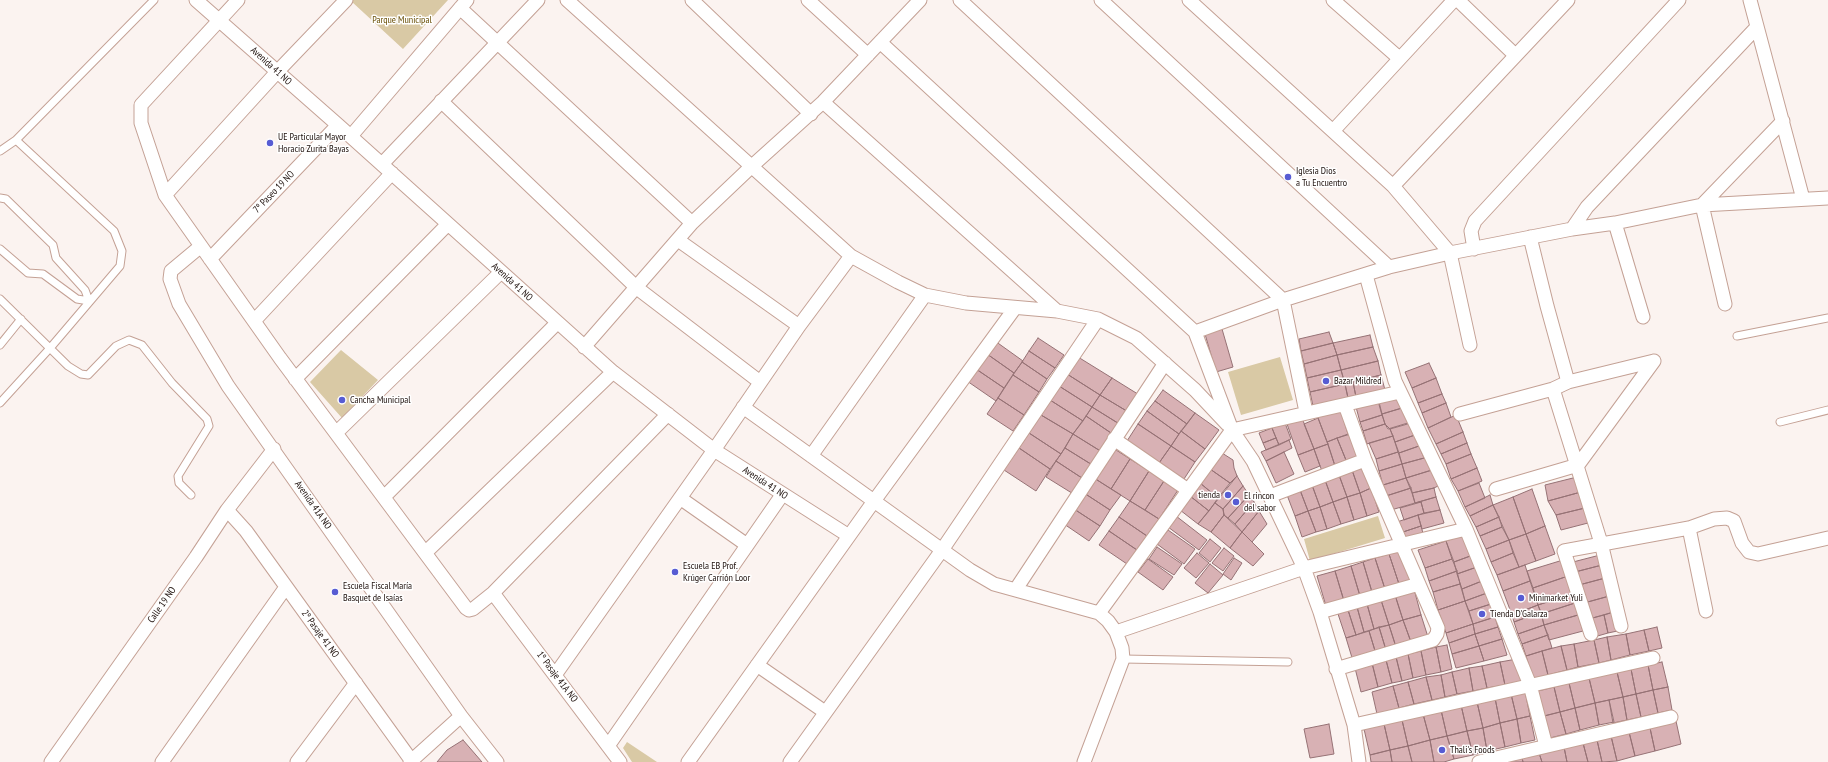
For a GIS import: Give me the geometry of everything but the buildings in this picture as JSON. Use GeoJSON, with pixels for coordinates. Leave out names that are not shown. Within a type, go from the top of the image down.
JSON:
{"type":"FeatureCollection","features":[{"type":"Feature","properties":{"kind":"street","name":"Avenida 41 NO"},"geometry":{"type":"LineString","coordinates":[[196,0],[220,19],[277,72],[387,168],[612,372],[714,450],[782,495],[849,536]]}},
{"type":"Feature","properties":{"kind":"street"},"geometry":{"type":"LineString","coordinates":[[238,0],[141,105],[141,123],[165,195],[336,434],[469,610],[473,609],[493,593],[668,414]]}},
{"type":"Feature","properties":{"kind":"street"},"geometry":{"type":"LineString","coordinates":[[165,195],[277,72],[346,0]]}},
{"type":"Feature","properties":{"kind":"street"},"geometry":{"type":"LineString","coordinates":[[254,321],[387,168],[441,101],[538,0]]}},
{"type":"Feature","properties":{"kind":"street"},"geometry":{"type":"LineString","coordinates":[[567,0],[851,256],[925,295],[966,303],[1057,311],[1098,319],[1136,338],[1195,390],[1232,430],[1253,461],[1304,568],[1320,612],[1354,725],[1359,762]]}},
{"type":"Feature","properties":{"kind":"street"},"geometry":{"type":"LineString","coordinates":[[692,0],[811,114]]}},
{"type":"Feature","properties":{"kind":"street"},"geometry":{"type":"LineString","coordinates":[[808,0],[868,56]]}},
{"type":"Feature","properties":{"kind":"street"},"geometry":{"type":"LineString","coordinates":[[584,347],[637,288],[692,223],[752,166],[811,114],[920,0]]}},
{"type":"Feature","properties":{"kind":"street"},"geometry":{"type":"LineString","coordinates":[[960,0],[1283,300],[1306,412]]}},
{"type":"Feature","properties":{"kind":"street"},"geometry":{"type":"LineString","coordinates":[[1101,0],[1389,267]]}},
{"type":"Feature","properties":{"kind":"street"},"geometry":{"type":"LineString","coordinates":[[1190,0],[1393,186],[1450,253],[1470,345]]}},
{"type":"Feature","properties":{"kind":"street"},"geometry":{"type":"LineString","coordinates":[[1333,0],[1399,58]]}},
{"type":"Feature","properties":{"kind":"street"},"geometry":{"type":"LineString","coordinates":[[1333,131],[1454,0]]}},
{"type":"Feature","properties":{"kind":"street"},"geometry":{"type":"LineString","coordinates":[[1458,0],[1515,55]]}},
{"type":"Feature","properties":{"kind":"street"},"geometry":{"type":"LineString","coordinates":[[1393,186],[1568,0]]}},
{"type":"Feature","properties":{"kind":"street"},"geometry":{"type":"LineString","coordinates":[[1474,249],[1471,231],[1475,222],[1679,0]]}},
{"type":"Feature","properties":{"kind":"street"},"geometry":{"type":"LineString","coordinates":[[1750,0],[1803,199]]}},
{"type":"Feature","properties":{"kind":"street"},"geometry":{"type":"LineString","coordinates":[[351,136],[463,4],[497,42],[692,223]]}},
{"type":"Feature","properties":{"kind":"street"},"geometry":{"type":"LineString","coordinates":[[1572,229],[1587,207],[1757,27]]}},
{"type":"Feature","properties":{"kind":"street"},"geometry":{"type":"LineString","coordinates":[[880,42],[1195,332],[1232,430]]}},
{"type":"Feature","properties":{"kind":"street"},"geometry":{"type":"LineString","coordinates":[[441,101],[637,288],[760,382]]}},
{"type":"Feature","properties":{"kind":"street"},"geometry":{"type":"LineString","coordinates":[[823,102],[1057,311]]}},
{"type":"Feature","properties":{"kind":"street"},"geometry":{"type":"LineString","coordinates":[[1702,205],[1783,121]]}},
{"type":"Feature","properties":{"kind":"street","name":"7º Paseo 19 NO"},"geometry":{"type":"LineString","coordinates":[[210,259],[338,125]]}},
{"type":"Feature","properties":{"kind":"street"},"geometry":{"type":"LineString","coordinates":[[1195,332],[1283,300],[1366,274],[1389,267],[1450,253],[1572,229],[1615,223],[1702,205],[1828,198]]}},
{"type":"Feature","properties":{"kind":"street"},"geometry":{"type":"LineString","coordinates":[[1702,205],[1725,304]]}},
{"type":"Feature","properties":{"kind":"street"},"geometry":{"type":"LineString","coordinates":[[1615,223],[1643,317]]}},
{"type":"Feature","properties":{"kind":"street"},"geometry":{"type":"LineString","coordinates":[[295,378],[448,224]]}},
{"type":"Feature","properties":{"kind":"street"},"geometry":{"type":"LineString","coordinates":[[1530,238],[1568,382]]}},
{"type":"Feature","properties":{"kind":"street"},"geometry":{"type":"LineString","coordinates":[[678,240],[799,326]]}},
{"type":"Feature","properties":{"kind":"street","name":"Avenida 41A NO"},"geometry":{"type":"LineString","coordinates":[[201,246],[172,271],[170,279],[179,304],[228,386],[461,716],[497,762]]}},
{"type":"Feature","properties":{"kind":"street"},"geometry":{"type":"LineString","coordinates":[[555,675],[714,450],[799,326],[851,256]]}},
{"type":"Feature","properties":{"kind":"street"},"geometry":{"type":"LineString","coordinates":[[336,434],[501,272]]}},
{"type":"Feature","properties":{"kind":"street"},"geometry":{"type":"LineString","coordinates":[[1366,274],[1395,381],[1466,529],[1530,685],[1546,746]]}},
{"type":"Feature","properties":{"kind":"street"},"geometry":{"type":"LineString","coordinates":[[811,456],[925,295]]}},
{"type":"Feature","properties":{"kind":"street"},"geometry":{"type":"LineString","coordinates":[[688,762],[874,501],[1015,308]]}},
{"type":"Feature","properties":{"kind":"street"},"geometry":{"type":"LineString","coordinates":[[790,762],[942,550],[1098,319]]}},
{"type":"Feature","properties":{"kind":"street"},"geometry":{"type":"LineString","coordinates":[[384,496],[557,323]]}},
{"type":"Feature","properties":{"kind":"street"},"geometry":{"type":"LineString","coordinates":[[1460,414],[1553,389],[1568,382],[1654,361],[1578,465],[1496,489]]}},
{"type":"Feature","properties":{"kind":"street"},"geometry":{"type":"LineString","coordinates":[[1016,589],[1165,363]]}},
{"type":"Feature","properties":{"kind":"street"},"geometry":{"type":"LineString","coordinates":[[425,553],[612,372]]}},
{"type":"Feature","properties":{"kind":"street"},"geometry":{"type":"LineString","coordinates":[[1553,389],[1578,465],[1601,543],[1621,626]]}},
{"type":"Feature","properties":{"kind":"street"},"geometry":{"type":"LineString","coordinates":[[1099,613],[1232,430],[1306,412],[1345,405],[1400,392]]}},
{"type":"Feature","properties":{"kind":"street"},"geometry":{"type":"LineString","coordinates":[[1336,669],[1433,640],[1437,634],[1438,628],[1365,460],[1345,405]]}},
{"type":"Feature","properties":{"kind":"street"},"geometry":{"type":"LineString","coordinates":[[743,407],[970,570],[994,584],[1099,613],[1108,621],[1116,632],[1122,648],[1123,659],[1084,762]]}},
{"type":"Feature","properties":{"kind":"street"},"geometry":{"type":"LineString","coordinates":[[1114,439],[1188,490]]}},
{"type":"Feature","properties":{"kind":"street","name":"Calle 19 NO"},"geometry":{"type":"LineString","coordinates":[[51,762],[196,557],[227,510],[274,450]]}},
{"type":"Feature","properties":{"kind":"street"},"geometry":{"type":"LineString","coordinates":[[1270,496],[1365,460]]}},
{"type":"Feature","properties":{"kind":"street"},"geometry":{"type":"LineString","coordinates":[[608,746],[782,495]]}},
{"type":"Feature","properties":{"kind":"street"},"geometry":{"type":"LineString","coordinates":[[680,498],[747,545]]}},
{"type":"Feature","properties":{"kind":"street","name":"2º Pasaje 41 NO"},"geometry":{"type":"LineString","coordinates":[[227,510],[246,531],[410,761]]}},
{"type":"Feature","properties":{"kind":"street"},"geometry":{"type":"LineString","coordinates":[[1591,634],[1564,551],[1689,528],[1714,519],[1727,518],[1734,521],[1742,543],[1749,552],[1758,554],[1828,538]]}},
{"type":"Feature","properties":{"kind":"street"},"geometry":{"type":"LineString","coordinates":[[1689,528],[1706,611]]}},
{"type":"Feature","properties":{"kind":"street"},"geometry":{"type":"LineString","coordinates":[[1116,632],[1304,568],[1466,529]]}},
{"type":"Feature","properties":{"kind":"street"},"geometry":{"type":"LineString","coordinates":[[1320,612],[1419,584]]}},
{"type":"Feature","properties":{"kind":"street"},"geometry":{"type":"LineString","coordinates":[[162,762],[286,587]]}},
{"type":"Feature","properties":{"kind":"street","name":"1º Pasaje 41A NO"},"geometry":{"type":"LineString","coordinates":[[493,593],[620,762]]}},
{"type":"Feature","properties":{"kind":"street"},"geometry":{"type":"LineString","coordinates":[[1354,725],[1653,658]]}},
{"type":"Feature","properties":{"kind":"street"},"geometry":{"type":"LineString","coordinates":[[757,665],[825,712]]}},
{"type":"Feature","properties":{"kind":"street"},"geometry":{"type":"LineString","coordinates":[[297,762],[356,684]]}},
{"type":"Feature","properties":{"kind":"street"},"geometry":{"type":"LineString","coordinates":[[410,761],[461,716]]}},
{"type":"Feature","properties":{"kind":"street"},"geometry":{"type":"LineString","coordinates":[[1479,762],[1671,717]]}},
{"type":"Feature","properties":{"kind":"lane"},"geometry":{"type":"LineString","coordinates":[[0,151],[16,140],[154,0]]}},
{"type":"Feature","properties":{"kind":"lane"},"geometry":{"type":"LineString","coordinates":[[0,403],[51,347],[120,266],[122,251],[114,231],[16,140]]}},
{"type":"Feature","properties":{"kind":"lane"},"geometry":{"type":"LineString","coordinates":[[0,198],[6,199],[53,245],[56,258],[86,290],[89,301]]}},
{"type":"Feature","properties":{"kind":"lane"},"geometry":{"type":"LineString","coordinates":[[0,249],[28,273],[43,274],[77,299],[89,301]]}},
{"type":"Feature","properties":{"kind":"lane"},"geometry":{"type":"LineString","coordinates":[[0,299],[51,347],[68,366],[81,374],[88,375],[116,346],[129,340],[142,345],[172,382],[206,418],[209,426],[178,476],[179,484],[191,495]]}},
{"type":"Feature","properties":{"kind":"lane"},"geometry":{"type":"LineString","coordinates":[[1737,336],[1828,318]]}},
{"type":"Feature","properties":{"kind":"lane"},"geometry":{"type":"LineString","coordinates":[[0,345],[21,319]]}},
{"type":"Feature","properties":{"kind":"lane"},"geometry":{"type":"LineString","coordinates":[[1780,422],[1828,410]]}},
{"type":"Feature","properties":{"kind":"lane"},"geometry":{"type":"LineString","coordinates":[[1123,659],[1142,661],[1288,662]]}},
{"type":"Feature","properties":{"kind":"green space","name":"Parque Municipal"},"geometry":{"type":"Polygon","coordinates":[[[448,0],[403,49],[351,1],[448,0]]]}},
{"type":"Feature","properties":{"kind":"green space","name":"Cancha Municipal"},"geometry":{"type":"Polygon","coordinates":[[[341,350],[378,380],[342,418],[310,382],[341,350]]]}},
{"type":"Feature","properties":{"kind":"green space"},"geometry":{"type":"Polygon","coordinates":[[[1280,357],[1293,400],[1241,415],[1228,372],[1280,357]]]}},
{"type":"Feature","properties":{"kind":"green space"},"geometry":{"type":"Polygon","coordinates":[[[1378,516],[1385,538],[1310,561],[1304,539],[1378,516]]]}},
{"type":"Feature","properties":{"kind":"green space"},"geometry":{"type":"Polygon","coordinates":[[[627,742],[657,762],[632,762],[623,748],[627,742]]]}},
{"type":"Feature","properties":{"kind":"place","name":"UE Particular Mayor Horacio Zurita Bayas"},"geometry":{"type":"Point","coordinates":[270,143]}},
{"type":"Feature","properties":{"kind":"place","name":"Iglesia Dios a Tu Encuentro"},"geometry":{"type":"Point","coordinates":[1288,177]}},
{"type":"Feature","properties":{"kind":"place","name":"Bazar Mildred"},"geometry":{"type":"Point","coordinates":[1326,381]}},
{"type":"Feature","properties":{"kind":"place","name":"Cancha Municipal"},"geometry":{"type":"Point","coordinates":[342,400]}},
{"type":"Feature","properties":{"kind":"place","name":"tienda"},"geometry":{"type":"Point","coordinates":[1228,495]}},
{"type":"Feature","properties":{"kind":"place","name":"El rincon del sabor"},"geometry":{"type":"Point","coordinates":[1236,502]}},
{"type":"Feature","properties":{"kind":"place","name":"Escuela EB Prof. Krúger Carrión Loor"},"geometry":{"type":"Point","coordinates":[675,572]}},
{"type":"Feature","properties":{"kind":"place","name":"Escuela Fiscal María Basquet de Isaías"},"geometry":{"type":"Point","coordinates":[335,592]}},
{"type":"Feature","properties":{"kind":"place","name":"Minimarket Yuli"},"geometry":{"type":"Point","coordinates":[1521,598]}},
{"type":"Feature","properties":{"kind":"place","name":"Tienda D'Galarza"},"geometry":{"type":"Point","coordinates":[1482,614]}},
{"type":"Feature","properties":{"kind":"place","name":"Thali's Foods"},"geometry":{"type":"Point","coordinates":[1442,750]}}]}
